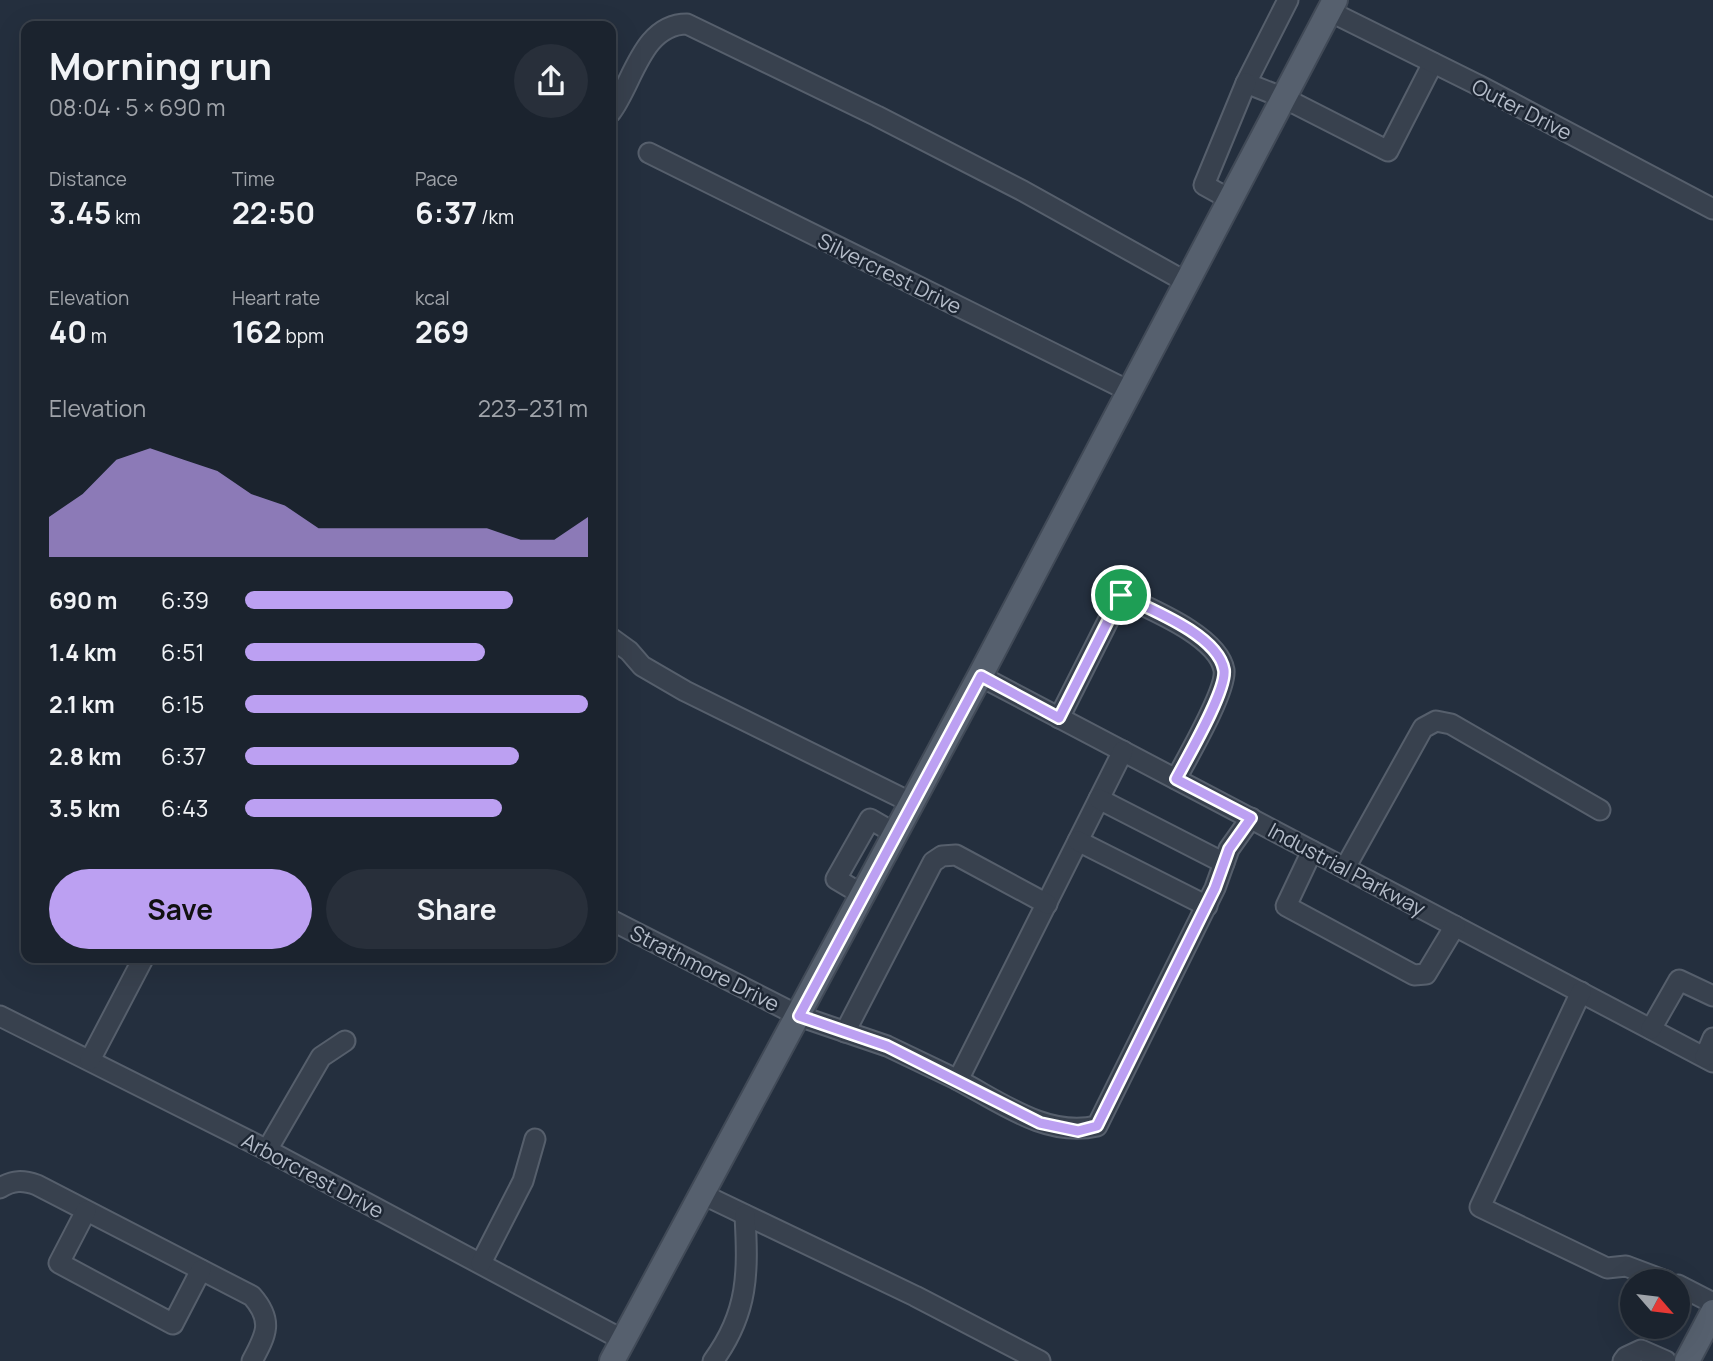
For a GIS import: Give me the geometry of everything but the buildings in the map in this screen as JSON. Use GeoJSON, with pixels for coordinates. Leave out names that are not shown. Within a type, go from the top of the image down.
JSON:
{"type":"FeatureCollection","features":[{"type":"Feature","properties":{"kind":"main road"},"geometry":{"type":"LineString","coordinates":[[617,1351],[981,676],[1334,3]]}},
{"type":"Feature","properties":{"kind":"main road"},"geometry":{"type":"LineString","coordinates":[[1687,1361],[1713,1312]]}},
{"type":"Feature","properties":{"kind":"street"},"geometry":{"type":"LineString","coordinates":[[1231,200],[1204,186],[1246,83],[1288,0]]}},
{"type":"Feature","properties":{"kind":"street","name":"Outer Drive"},"geometry":{"type":"LineString","coordinates":[[1334,3],[1433,63],[1713,209]]}},
{"type":"Feature","properties":{"kind":"street"},"geometry":{"type":"LineString","coordinates":[[616,103],[653,39],[677,24],[687,24],[877,116],[1023,191],[1188,283]]}},
{"type":"Feature","properties":{"kind":"street"},"geometry":{"type":"LineString","coordinates":[[1246,83],[1284,98],[1388,151],[1433,63]]}},
{"type":"Feature","properties":{"kind":"street","name":"Silvercrest Drive"},"geometry":{"type":"LineString","coordinates":[[649,153],[1131,392]]}},
{"type":"Feature","properties":{"kind":"street"},"geometry":{"type":"LineString","coordinates":[[1059,718],[1121,595],[1173,621],[1213,647],[1224,671],[1218,696],[1176,779]]}},
{"type":"Feature","properties":{"kind":"street"},"geometry":{"type":"LineString","coordinates":[[616,642],[642,666],[673,684],[912,803]]}},
{"type":"Feature","properties":{"kind":"street","name":"Industrial Parkway"},"geometry":{"type":"LineString","coordinates":[[981,676],[1709,1059]]}},
{"type":"Feature","properties":{"kind":"street"},"geometry":{"type":"LineString","coordinates":[[1345,868],[1423,728],[1436,721],[1451,724],[1600,810]]}},
{"type":"Feature","properties":{"kind":"street"},"geometry":{"type":"LineString","coordinates":[[958,1080],[1123,751]]}},
{"type":"Feature","properties":{"kind":"street"},"geometry":{"type":"LineString","coordinates":[[1099,799],[1224,863]]}},
{"type":"Feature","properties":{"kind":"street","name":"Strathmore Drive"},"geometry":{"type":"LineString","coordinates":[[616,923],[799,1016],[887,1046],[1040,1123],[1078,1131],[1097,1126],[1206,906],[1229,849],[1251,818]]}},
{"type":"Feature","properties":{"kind":"street"},"geometry":{"type":"LineString","coordinates":[[1078,841],[1206,906]]}},
{"type":"Feature","properties":{"kind":"street"},"geometry":{"type":"LineString","coordinates":[[1312,850],[1286,906],[1414,975],[1426,974],[1455,926]]}},
{"type":"Feature","properties":{"kind":"street"},"geometry":{"type":"LineString","coordinates":[[845,1032],[933,862],[942,856],[956,855],[1047,904]]}},
{"type":"Feature","properties":{"kind":"street"},"geometry":{"type":"LineString","coordinates":[[90,1060],[141,963]]}},
{"type":"Feature","properties":{"kind":"street"},"geometry":{"type":"LineString","coordinates":[[1651,1029],[1679,980],[1713,996]]}},
{"type":"Feature","properties":{"kind":"street"},"geometry":{"type":"LineString","coordinates":[[1581,992],[1480,1207],[1607,1268],[1626,1266],[1634,1269]]}},
{"type":"Feature","properties":{"kind":"street","name":"Arborcrest Drive"},"geometry":{"type":"LineString","coordinates":[[0,1016],[267,1150],[481,1264],[617,1351]]}},
{"type":"Feature","properties":{"kind":"street"},"geometry":{"type":"LineString","coordinates":[[1709,1059],[1713,1038]]}},
{"type":"Feature","properties":{"kind":"street"},"geometry":{"type":"LineString","coordinates":[[267,1150],[321,1057],[345,1041]]}},
{"type":"Feature","properties":{"kind":"street"},"geometry":{"type":"LineString","coordinates":[[481,1264],[523,1181],[536,1139]]}},
{"type":"Feature","properties":{"kind":"street"},"geometry":{"type":"LineString","coordinates":[[0,1188],[10,1182],[27,1181],[252,1296],[260,1305],[267,1326],[252,1361]]}},
{"type":"Feature","properties":{"kind":"street"},"geometry":{"type":"LineString","coordinates":[[702,1194],[915,1296],[1040,1361]]}},
{"type":"Feature","properties":{"kind":"street"},"geometry":{"type":"LineString","coordinates":[[86,1211],[59,1263],[173,1324],[201,1270]]}},
{"type":"Feature","properties":{"kind":"street"},"geometry":{"type":"LineString","coordinates":[[713,1361],[727,1340],[745,1296],[748,1261],[745,1215]]}},
{"type":"Feature","properties":{"kind":"street"},"geometry":{"type":"LineString","coordinates":[[1690,1291],[1713,1303]]}},
{"type":"Feature","properties":{"kind":"street"},"geometry":{"type":"LineString","coordinates":[[1623,1361],[1641,1350],[1666,1361]]}},
{"type":"Feature","properties":{"kind":"route"},"geometry":{"type":"LineString","coordinates":[[1121,595],[1173,621],[1213,647],[1224,671],[1218,696],[1176,779],[1251,818],[1229,849],[1215,888],[1097,1126],[1078,1131],[1040,1123],[887,1046],[799,1016],[981,676],[1059,718],[1121,595]]}}]}
